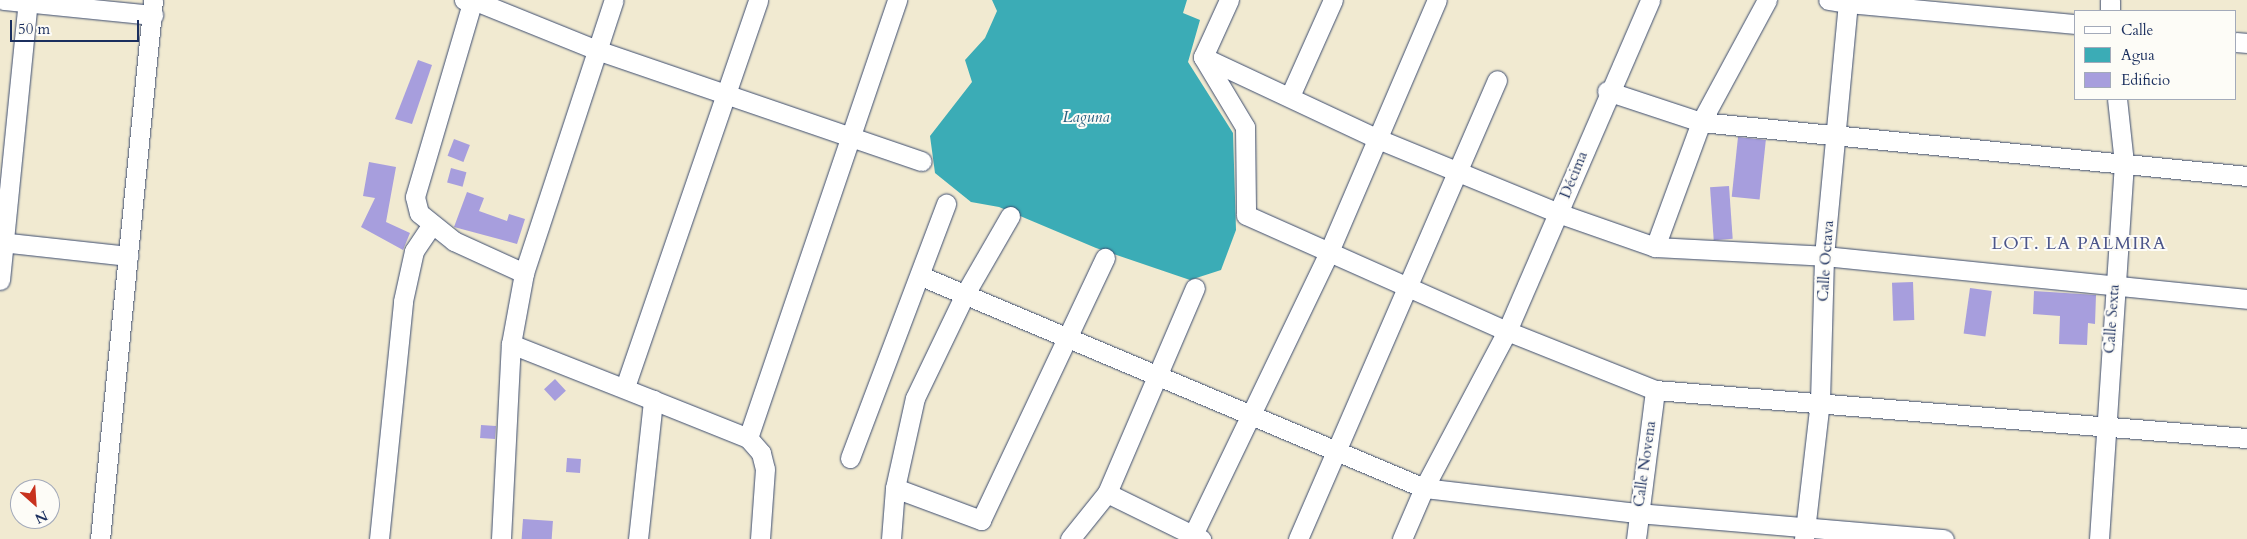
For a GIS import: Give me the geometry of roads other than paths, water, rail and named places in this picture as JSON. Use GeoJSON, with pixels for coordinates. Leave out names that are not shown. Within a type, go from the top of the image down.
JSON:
{"type":"FeatureCollection","features":[{"type":"Feature","properties":{"kind":"street"},"geometry":{"type":"LineString","coordinates":[[3,0],[153,7],[100,539]]}},
{"type":"Feature","properties":{"kind":"street"},"geometry":{"type":"LineString","coordinates":[[501,539],[511,344],[524,273],[614,0]]}},
{"type":"Feature","properties":{"kind":"street"},"geometry":{"type":"LineString","coordinates":[[624,387],[758,0]]}},
{"type":"Feature","properties":{"kind":"street"},"geometry":{"type":"LineString","coordinates":[[748,438],[853,139],[897,0]]}},
{"type":"Feature","properties":{"kind":"street"},"geometry":{"type":"LineString","coordinates":[[1203,57],[1228,0]]}},
{"type":"Feature","properties":{"kind":"street"},"geometry":{"type":"LineString","coordinates":[[1290,96],[1333,0]]}},
{"type":"Feature","properties":{"kind":"street"},"geometry":{"type":"LineString","coordinates":[[1107,493],[1195,538],[1250,417],[1328,254],[1436,0]]}},
{"type":"Feature","properties":{"kind":"street","name":"Décima"},"geometry":{"type":"LineString","coordinates":[[1402,539],[1424,488],[1507,331],[1558,213],[1607,91],[1650,0]]}},
{"type":"Feature","properties":{"kind":"street"},"geometry":{"type":"LineString","coordinates":[[1655,247],[1701,122],[1767,0]]}},
{"type":"Feature","properties":{"kind":"street"},"geometry":{"type":"LineString","coordinates":[[1828,0],[2074,24]]}},
{"type":"Feature","properties":{"kind":"street"},"geometry":{"type":"LineString","coordinates":[[0,280],[2,242],[28,1]]}},
{"type":"Feature","properties":{"kind":"street"},"geometry":{"type":"LineString","coordinates":[[524,273],[506,269],[430,226],[418,212],[415,197],[470,1],[597,50],[922,161]]}},
{"type":"Feature","properties":{"kind":"street","name":"Calle Octava"},"geometry":{"type":"LineString","coordinates":[[1805,532],[1820,401],[1824,256],[1839,136],[1848,3]]}},
{"type":"Feature","properties":{"kind":"street"},"geometry":{"type":"LineString","coordinates":[[1203,57],[1290,96],[1378,139],[1459,170],[1558,213],[1655,247],[1824,256],[2247,300]]}},
{"type":"Feature","properties":{"kind":"street"},"geometry":{"type":"LineString","coordinates":[[1203,57],[1244,127],[1246,216],[1328,254],[1507,331],[1655,390],[1820,401],[2247,438]]}},
{"type":"Feature","properties":{"kind":"street"},"geometry":{"type":"LineString","coordinates":[[1298,539],[1497,80]]}},
{"type":"Feature","properties":{"kind":"street"},"geometry":{"type":"LineString","coordinates":[[1607,91],[1701,122],[2247,176]]}},
{"type":"Feature","properties":{"kind":"street","name":"Calle Sexta"},"geometry":{"type":"LineString","coordinates":[[2099,539],[2114,285],[2124,164],[2117,100]]}},
{"type":"Feature","properties":{"kind":"street"},"geometry":{"type":"LineString","coordinates":[[850,458],[921,276],[946,204]]}},
{"type":"Feature","properties":{"kind":"street"},"geometry":{"type":"LineString","coordinates":[[891,539],[895,488],[915,398],[965,294],[1010,216]]}},
{"type":"Feature","properties":{"kind":"street"},"geometry":{"type":"LineString","coordinates":[[379,539],[403,301],[414,251],[430,226]]}},
{"type":"Feature","properties":{"kind":"street"},"geometry":{"type":"LineString","coordinates":[[2,242],[128,256]]}},
{"type":"Feature","properties":{"kind":"street"},"geometry":{"type":"LineString","coordinates":[[895,488],[981,520],[1105,258]]}},
{"type":"Feature","properties":{"kind":"street"},"geometry":{"type":"LineString","coordinates":[[921,276],[1156,374],[1250,417],[1424,488],[1805,532],[1944,539]]}},
{"type":"Feature","properties":{"kind":"street"},"geometry":{"type":"LineString","coordinates":[[1070,539],[1107,493],[1156,374],[1195,288]]}},
{"type":"Feature","properties":{"kind":"street"},"geometry":{"type":"LineString","coordinates":[[511,344],[624,387],[748,438],[761,453],[765,469],[760,539]]}},
{"type":"Feature","properties":{"kind":"street","name":"Calle Novena"},"geometry":{"type":"LineString","coordinates":[[1636,539],[1655,390]]}},
{"type":"Feature","properties":{"kind":"street"},"geometry":{"type":"LineString","coordinates":[[638,539],[653,400]]}},
{"type":"Feature","properties":{"kind":"water","name":"Laguna"},"geometry":{"type":"Polygon","coordinates":[[[992,0],[1187,0],[1183,13],[1200,20],[1188,62],[1233,133],[1236,230],[1221,270],[1190,280],[1096,248],[999,207],[971,202],[935,173],[930,136],[972,82],[965,60],[985,38],[997,11],[992,0]]]}},
{"type":"Feature","properties":{"kind":"district","name":"LOT. LA PALMIRA"},"geometry":{"type":"Point","coordinates":[2079,244]}}]}
